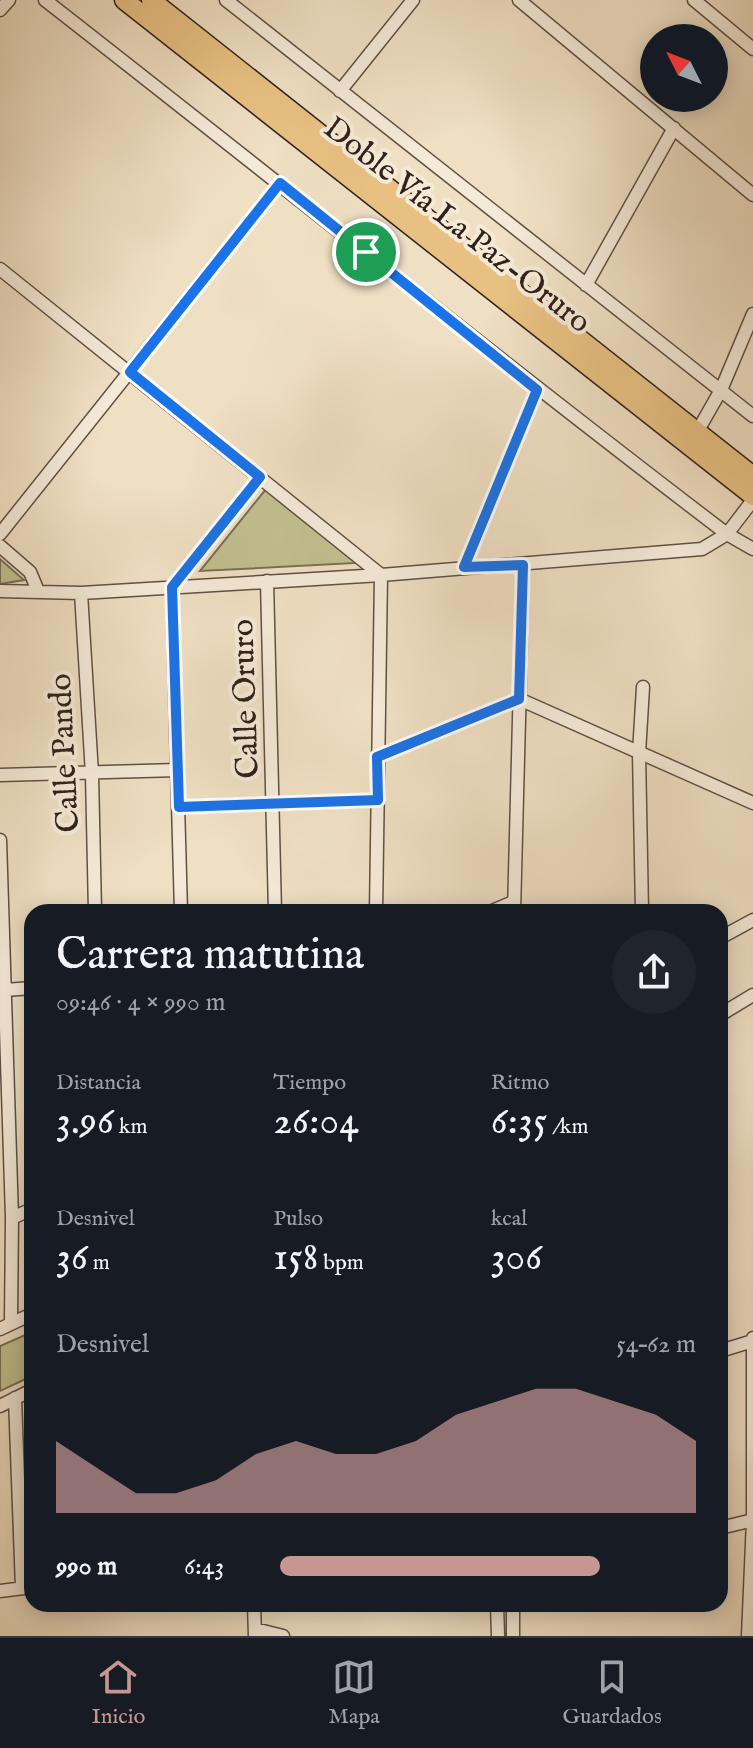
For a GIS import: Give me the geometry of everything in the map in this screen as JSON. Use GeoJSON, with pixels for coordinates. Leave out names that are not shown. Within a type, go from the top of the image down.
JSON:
{"type":"FeatureCollection","features":[{"type":"Feature","properties":{"kind":"highway","name":"Doble Vía La Paz-Oruro"},"geometry":{"type":"LineString","coordinates":[[124,0],[753,498]]}},
{"type":"Feature","properties":{"kind":"highway","name":"Doble Vía La Paz-Oruro"},"geometry":{"type":"LineString","coordinates":[[151,0],[753,476]]}},
{"type":"Feature","properties":{"kind":"street"},"geometry":{"type":"LineString","coordinates":[[0,10],[9,0]]}},
{"type":"Feature","properties":{"kind":"street"},"geometry":{"type":"LineString","coordinates":[[45,0],[280,183],[537,390],[727,534],[753,549]]}},
{"type":"Feature","properties":{"kind":"street"},"geometry":{"type":"LineString","coordinates":[[226,0],[753,416]]}},
{"type":"Feature","properties":{"kind":"street"},"geometry":{"type":"LineString","coordinates":[[340,91],[413,0]]}},
{"type":"Feature","properties":{"kind":"street"},"geometry":{"type":"LineString","coordinates":[[519,0],[753,195]]}},
{"type":"Feature","properties":{"kind":"street"},"geometry":{"type":"LineString","coordinates":[[694,0],[753,49]]}},
{"type":"Feature","properties":{"kind":"street"},"geometry":{"type":"LineString","coordinates":[[586,285],[674,128]]}},
{"type":"Feature","properties":{"kind":"street"},"geometry":{"type":"LineString","coordinates":[[0,534],[280,183]]}},
{"type":"Feature","properties":{"kind":"street"},"geometry":{"type":"LineString","coordinates":[[0,269],[381,575]]}},
{"type":"Feature","properties":{"kind":"street"},"geometry":{"type":"LineString","coordinates":[[697,432],[721,390],[753,314]]}},
{"type":"Feature","properties":{"kind":"street"},"geometry":{"type":"LineString","coordinates":[[464,567],[537,390]]}},
{"type":"Feature","properties":{"kind":"street"},"geometry":{"type":"LineString","coordinates":[[181,904],[172,587],[260,477]]}},
{"type":"Feature","properties":{"kind":"street"},"geometry":{"type":"LineString","coordinates":[[0,591],[81,593],[523,565],[702,549],[727,534],[753,498]]}},
{"type":"Feature","properties":{"kind":"street"},"geometry":{"type":"LineString","coordinates":[[0,546],[30,572],[38,591]]}},
{"type":"Feature","properties":{"kind":"street"},"geometry":{"type":"LineString","coordinates":[[514,904],[523,565]]}},
{"type":"Feature","properties":{"kind":"street"},"geometry":{"type":"LineString","coordinates":[[376,904],[381,575]]}},
{"type":"Feature","properties":{"kind":"street","name":"Calle Oruro"},"geometry":{"type":"LineString","coordinates":[[267,581],[275,904]]}},
{"type":"Feature","properties":{"kind":"street","name":"Calle Pando"},"geometry":{"type":"LineString","coordinates":[[81,593],[92,774],[95,904]]}},
{"type":"Feature","properties":{"kind":"street"},"geometry":{"type":"LineString","coordinates":[[642,904],[639,753],[643,687]]}},
{"type":"Feature","properties":{"kind":"street"},"geometry":{"type":"LineString","coordinates":[[377,757],[519,699],[753,803]]}},
{"type":"Feature","properties":{"kind":"street"},"geometry":{"type":"LineString","coordinates":[[0,775],[178,770]]}},
{"type":"Feature","properties":{"kind":"street"},"geometry":{"type":"LineString","coordinates":[[179,807],[378,800]]}},
{"type":"Feature","properties":{"kind":"street"},"geometry":{"type":"LineString","coordinates":[[0,840],[6,1204],[12,1218],[6,1326]]}},
{"type":"Feature","properties":{"kind":"street"},"geometry":{"type":"LineString","coordinates":[[728,934],[753,920]]}},
{"type":"Feature","properties":{"kind":"street"},"geometry":{"type":"LineString","coordinates":[[3,982],[24,986]]}},
{"type":"Feature","properties":{"kind":"street"},"geometry":{"type":"LineString","coordinates":[[728,1010],[753,995]]}},
{"type":"Feature","properties":{"kind":"street"},"geometry":{"type":"LineString","coordinates":[[12,1218],[24,1213]]}},
{"type":"Feature","properties":{"kind":"street"},"geometry":{"type":"LineString","coordinates":[[728,1348],[753,1340],[753,1520],[748,1636]]}},
{"type":"Feature","properties":{"kind":"street"},"geometry":{"type":"LineString","coordinates":[[0,1406],[24,1394]]}},
{"type":"Feature","properties":{"kind":"street"},"geometry":{"type":"LineString","coordinates":[[15,1398],[24,1556]]}},
{"type":"Feature","properties":{"kind":"street"},"geometry":{"type":"LineString","coordinates":[[19,1502],[24,1500]]}},
{"type":"Feature","properties":{"kind":"street"},"geometry":{"type":"LineString","coordinates":[[728,1526],[753,1520]]}},
{"type":"Feature","properties":{"kind":"street"},"geometry":{"type":"LineString","coordinates":[[0,1591],[24,1588]]}},
{"type":"Feature","properties":{"kind":"street"},"geometry":{"type":"LineString","coordinates":[[254,1612],[255,1632],[283,1636]]}},
{"type":"Feature","properties":{"kind":"street"},"geometry":{"type":"LineString","coordinates":[[497,1612],[498,1636]]}},
{"type":"Feature","properties":{"kind":"street"},"geometry":{"type":"LineString","coordinates":[[513,1612],[513,1636]]}},
{"type":"Feature","properties":{"kind":"shaded area"},"geometry":{"type":"Polygon","coordinates":[[[266,489],[356,563],[200,571],[266,489]]]}},
{"type":"Feature","properties":{"kind":"shaded area"},"geometry":{"type":"Polygon","coordinates":[[[0,559],[24,580],[0,584],[0,559]]]}},
{"type":"Feature","properties":{"kind":"shaded area"},"geometry":{"type":"Polygon","coordinates":[[[24,1336],[24,1380],[0,1391],[0,1346],[24,1336]]]}},
{"type":"Feature","properties":{"kind":"route"},"geometry":{"type":"LineString","coordinates":[[280,183],[366,252],[537,390],[464,567],[523,565],[519,699],[377,757],[378,800],[179,807],[172,587],[260,477],[130,372],[280,183]]}}]}
